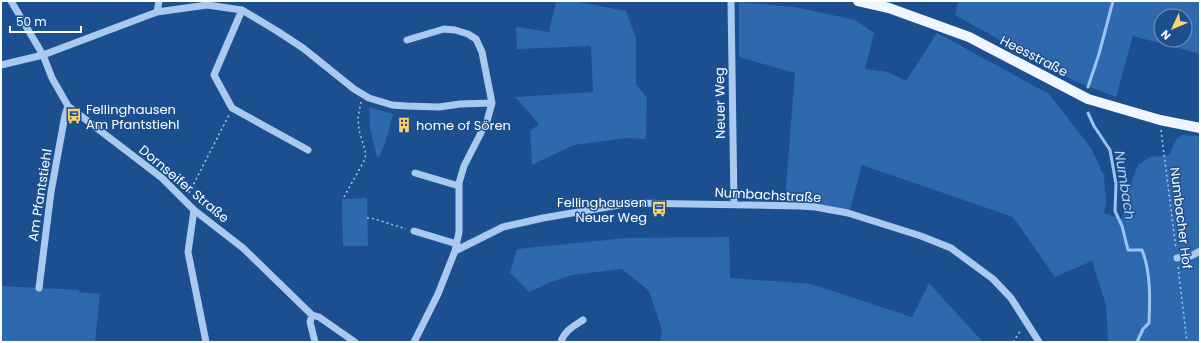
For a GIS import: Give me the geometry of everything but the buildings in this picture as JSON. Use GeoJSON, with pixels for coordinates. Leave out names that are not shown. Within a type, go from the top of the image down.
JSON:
{"type":"FeatureCollection","features":[{"type":"Feature","properties":{"kind":"main road","name":"Heesstraße"},"geometry":{"type":"LineString","coordinates":[[858,1],[889,8],[969,37],[1088,99],[1160,120],[1200,128]]}},
{"type":"Feature","properties":{"kind":"street","name":"Dornseifer Straße"},"geometry":{"type":"LineString","coordinates":[[11,1],[43,55],[52,78],[68,106],[162,178],[194,210],[243,248],[312,315],[319,317],[355,342]]}},
{"type":"Feature","properties":{"kind":"street"},"geometry":{"type":"LineString","coordinates":[[157,12],[159,1]]}},
{"type":"Feature","properties":{"kind":"street","name":"Neuer Weg"},"geometry":{"type":"LineString","coordinates":[[731,1],[734,204]]}},
{"type":"Feature","properties":{"kind":"street"},"geometry":{"type":"LineString","coordinates":[[1,65],[43,55],[157,12],[207,5],[242,10],[303,48],[354,89],[369,98],[392,105],[406,106],[439,107],[460,104],[492,103]]}},
{"type":"Feature","properties":{"kind":"street"},"geometry":{"type":"LineString","coordinates":[[242,10],[214,75],[232,108],[308,150]]}},
{"type":"Feature","properties":{"kind":"street"},"geometry":{"type":"LineString","coordinates":[[407,40],[444,29],[462,32],[476,39],[482,52],[492,103],[487,121],[464,166],[459,186],[459,232],[456,248],[438,294],[414,342]]}},
{"type":"Feature","properties":{"kind":"street","name":"Am Pfantstiehl"},"geometry":{"type":"LineString","coordinates":[[40,288],[51,192],[68,106]]}},
{"type":"Feature","properties":{"kind":"street"},"geometry":{"type":"LineString","coordinates":[[416,173],[459,186]]}},
{"type":"Feature","properties":{"kind":"street","name":"Numbachstraße"},"geometry":{"type":"LineString","coordinates":[[456,248],[503,227],[543,218],[631,203],[800,206],[848,213],[922,236],[951,248],[993,279],[1011,298],[1039,342]]}},
{"type":"Feature","properties":{"kind":"street"},"geometry":{"type":"LineString","coordinates":[[194,210],[188,252],[206,342]]}},
{"type":"Feature","properties":{"kind":"street"},"geometry":{"type":"LineString","coordinates":[[414,231],[456,248]]}},
{"type":"Feature","properties":{"kind":"street"},"geometry":{"type":"LineString","coordinates":[[1177,258],[1191,256],[1200,251]]}},
{"type":"Feature","properties":{"kind":"street"},"geometry":{"type":"LineString","coordinates":[[312,315],[310,322],[315,342]]}},
{"type":"Feature","properties":{"kind":"street"},"geometry":{"type":"LineString","coordinates":[[561,342],[562,338],[570,329],[583,320]]}},
{"type":"Feature","properties":{"kind":"path"},"geometry":{"type":"LineString","coordinates":[[344,197],[364,161],[366,154],[359,130],[360,105],[364,95]]}},
{"type":"Feature","properties":{"kind":"path"},"geometry":{"type":"LineString","coordinates":[[185,200],[232,108]]}},
{"type":"Feature","properties":{"kind":"path","name":"Numbacher Hof"},"geometry":{"type":"LineString","coordinates":[[1160,120],[1187,342]]}},
{"type":"Feature","properties":{"kind":"path"},"geometry":{"type":"LineString","coordinates":[[367,218],[414,231]]}},
{"type":"Feature","properties":{"kind":"path"},"geometry":{"type":"LineString","coordinates":[[1012,342],[1027,323]]}},
{"type":"Feature","properties":{"kind":"shaded area"},"geometry":{"type":"Polygon","coordinates":[[[556,1],[573,1],[626,11],[636,38],[636,84],[647,98],[646,139],[627,138],[574,145],[532,165],[530,131],[539,124],[515,97],[593,92],[591,46],[517,49],[516,27],[549,32],[556,1]]]}},
{"type":"Feature","properties":{"kind":"shaded area"},"geometry":{"type":"Polygon","coordinates":[[[958,1],[1200,1],[1200,54],[1178,48],[1193,48],[1193,8],[1153,8],[1153,41],[1133,36],[1116,97],[1072,80],[955,15],[958,1]]]}},
{"type":"Feature","properties":{"kind":"shaded area"},"geometry":{"type":"Polygon","coordinates":[[[739,2],[795,7],[855,20],[874,33],[865,69],[888,72],[906,81],[937,33],[1049,94],[1091,148],[1104,176],[1106,203],[1104,213],[1122,219],[1126,196],[1138,165],[1150,157],[1169,155],[1176,140],[1182,135],[1200,136],[1200,342],[1108,342],[1106,305],[1092,261],[1055,277],[1013,217],[862,165],[850,210],[785,199],[795,73],[739,57],[739,2]]]}},
{"type":"Feature","properties":{"kind":"shaded area"},"geometry":{"type":"Polygon","coordinates":[[[369,107],[393,114],[380,156],[377,157],[370,128],[369,107]]]}},
{"type":"Feature","properties":{"kind":"shaded area"},"geometry":{"type":"Polygon","coordinates":[[[367,198],[368,246],[343,246],[342,199],[367,198]]]}},
{"type":"Feature","properties":{"kind":"shaded area"},"geometry":{"type":"Polygon","coordinates":[[[729,237],[730,278],[811,284],[912,317],[929,283],[983,342],[660,342],[662,330],[649,291],[622,269],[572,275],[551,282],[529,292],[510,273],[517,249],[627,238],[729,237]]]}},
{"type":"Feature","properties":{"kind":"shaded area"},"geometry":{"type":"Polygon","coordinates":[[[1,286],[79,290],[79,292],[100,294],[95,342],[1,342],[1,286]]]}},
{"type":"Feature","properties":{"kind":"waterway","name":"Numbach"},"geometry":{"type":"LineString","coordinates":[[1088,87],[1099,54],[1113,1]]}},
{"type":"Feature","properties":{"kind":"waterway","name":"Numbach"},"geometry":{"type":"LineString","coordinates":[[1088,113],[1094,126],[1110,150],[1116,184],[1115,211],[1122,226],[1128,250],[1142,250],[1147,267],[1150,296],[1149,323],[1143,329],[1137,342]]}},
{"type":"Feature","properties":{"kind":"place","name":"Fellinghausen Am Pfantstiehl"},"geometry":{"type":"Point","coordinates":[74,116]}},
{"type":"Feature","properties":{"kind":"place","name":"home of Sören"},"geometry":{"type":"Point","coordinates":[404,125]}},
{"type":"Feature","properties":{"kind":"place","name":"Fellinghausen Neuer Weg"},"geometry":{"type":"Point","coordinates":[659,209]}}]}
